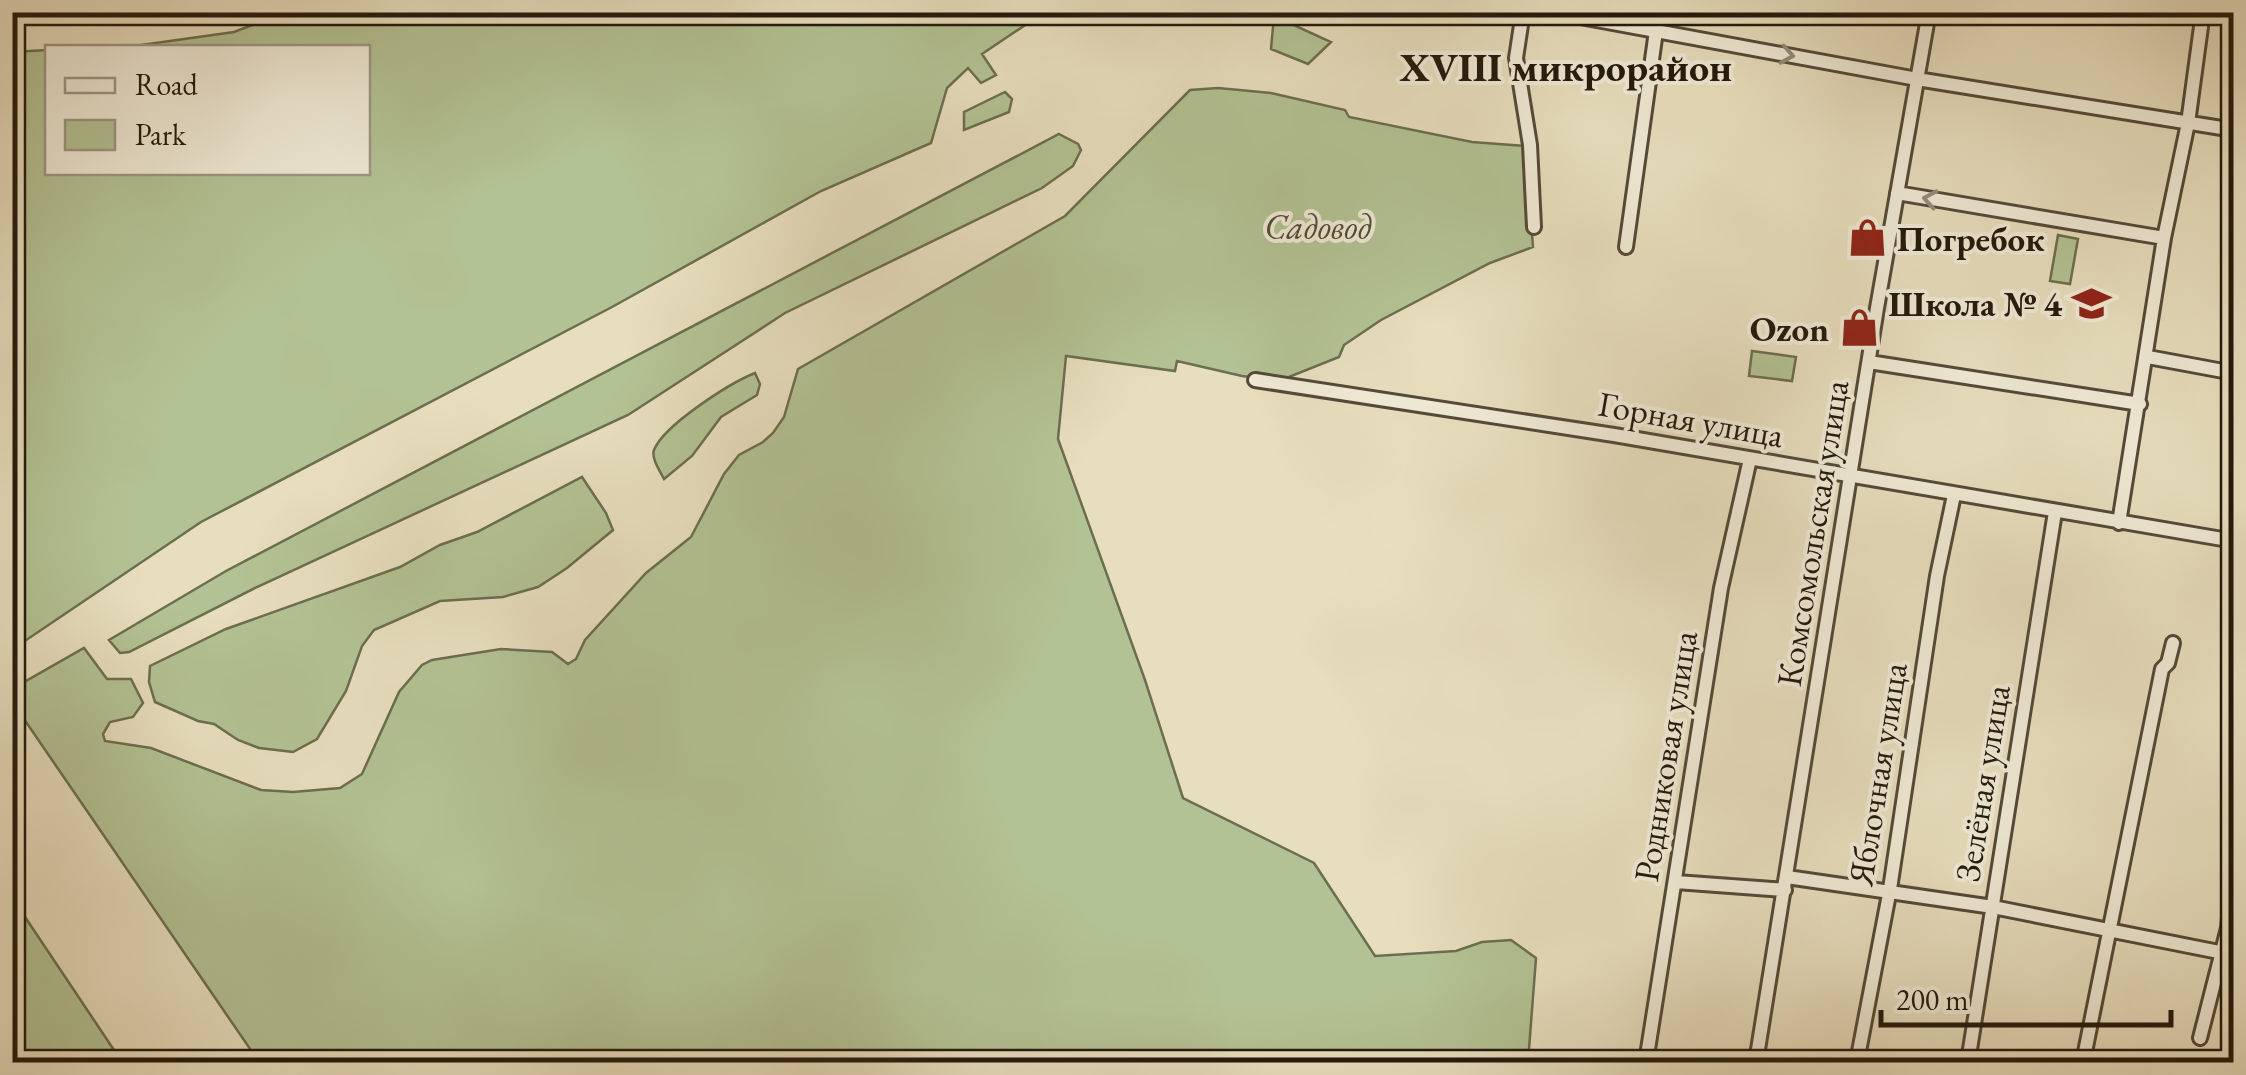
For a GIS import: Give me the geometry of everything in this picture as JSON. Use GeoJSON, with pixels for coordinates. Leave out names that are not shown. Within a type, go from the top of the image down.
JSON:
{"type":"FeatureCollection","features":[{"type":"Feature","properties":{"kind":"street"},"geometry":{"type":"LineString","coordinates":[[1523,12],[1516,58],[1530,145],[1534,228]]}},
{"type":"Feature","properties":{"kind":"street"},"geometry":{"type":"LineString","coordinates":[[1553,12],[1917,79],[2234,130]]}},
{"type":"Feature","properties":{"kind":"street","name":"Комсомольская улица"},"geometry":{"type":"LineString","coordinates":[[1756,1062],[1930,12]]}},
{"type":"Feature","properties":{"kind":"street"},"geometry":{"type":"LineString","coordinates":[[2119,523],[2164,238],[2188,123],[2203,12]]}},
{"type":"Feature","properties":{"kind":"street"},"geometry":{"type":"LineString","coordinates":[[1626,247],[1656,32]]}},
{"type":"Feature","properties":{"kind":"street"},"geometry":{"type":"LineString","coordinates":[[1897,193],[2164,238]]}},
{"type":"Feature","properties":{"kind":"street"},"geometry":{"type":"LineString","coordinates":[[2148,357],[2234,373]]}},
{"type":"Feature","properties":{"kind":"street"},"geometry":{"type":"LineString","coordinates":[[1869,362],[2140,404]]}},
{"type":"Feature","properties":{"kind":"street","name":"Горная улица"},"geometry":{"type":"LineString","coordinates":[[1255,380],[2231,541]]}},
{"type":"Feature","properties":{"kind":"street","name":"Родниковая улица"},"geometry":{"type":"LineString","coordinates":[[1646,1062],[1722,588],[1750,460]]}},
{"type":"Feature","properties":{"kind":"street","name":"Яблочная улица"},"geometry":{"type":"LineString","coordinates":[[1857,1062],[1890,889],[1954,495]]}},
{"type":"Feature","properties":{"kind":"street","name":"Зелёная улица"},"geometry":{"type":"LineString","coordinates":[[1968,1062],[2056,512]]}},
{"type":"Feature","properties":{"kind":"street"},"geometry":{"type":"LineString","coordinates":[[2231,541],[2234,514]]}},
{"type":"Feature","properties":{"kind":"street"},"geometry":{"type":"LineString","coordinates":[[2083,1062],[2162,669],[2168,663],[2172,644]]}},
{"type":"Feature","properties":{"kind":"street"},"geometry":{"type":"LineString","coordinates":[[2200,1038],[2228,954],[2234,869]]}},
{"type":"Feature","properties":{"kind":"street"},"geometry":{"type":"LineString","coordinates":[[1676,882],[1890,889],[2228,954]]}},
{"type":"Feature","properties":{"kind":"green space"},"geometry":{"type":"Polygon","coordinates":[[[287,12],[1043,12],[982,54],[996,75],[981,83],[968,68],[947,88],[931,143],[821,191],[612,307],[201,522],[13,649],[13,52],[45,50],[45,175],[370,175],[370,45],[141,45],[234,32],[287,12]]]}},
{"type":"Feature","properties":{"kind":"green space"},"geometry":{"type":"Polygon","coordinates":[[[1274,16],[1331,42],[1308,64],[1271,49],[1274,16]]]}},
{"type":"Feature","properties":{"kind":"green space","name":"Садовод"},"geometry":{"type":"Polygon","coordinates":[[[1218,88],[1271,93],[1345,110],[1349,117],[1472,142],[1525,146],[1533,247],[1490,263],[1381,320],[1344,345],[1339,357],[1279,381],[1177,361],[1175,371],[1066,356],[1058,439],[1183,798],[1314,863],[1375,956],[1456,951],[1482,942],[1511,940],[1536,958],[1528,1062],[259,1062],[13,703],[12,689],[84,648],[107,679],[131,679],[143,703],[133,717],[110,722],[103,734],[105,741],[151,748],[261,790],[340,788],[362,774],[399,692],[422,665],[501,649],[552,652],[568,664],[576,659],[585,640],[646,573],[691,537],[724,474],[739,455],[773,433],[784,417],[798,369],[1065,216],[1190,90],[1218,88]]]}},
{"type":"Feature","properties":{"kind":"green space"},"geometry":{"type":"Polygon","coordinates":[[[1005,92],[1012,99],[1009,112],[964,130],[964,112],[1005,92]]]}},
{"type":"Feature","properties":{"kind":"green space"},"geometry":{"type":"Polygon","coordinates":[[[1059,134],[1078,144],[1081,150],[1073,166],[1042,188],[785,313],[628,415],[257,587],[129,652],[120,653],[109,640],[226,571],[1059,134]]]}},
{"type":"Feature","properties":{"kind":"green space"},"geometry":{"type":"Polygon","coordinates":[[[2058,235],[2078,239],[2070,284],[2050,281],[2058,235]]]}},
{"type":"Feature","properties":{"kind":"green space"},"geometry":{"type":"Polygon","coordinates":[[[1752,351],[1796,357],[1792,381],[1749,376],[1752,351]]]}},
{"type":"Feature","properties":{"kind":"green space"},"geometry":{"type":"Polygon","coordinates":[[[755,373],[760,384],[757,395],[721,417],[692,456],[664,479],[654,457],[660,440],[699,406],[755,373]]]}},
{"type":"Feature","properties":{"kind":"green space"},"geometry":{"type":"Polygon","coordinates":[[[582,477],[613,530],[538,587],[503,597],[440,601],[374,630],[362,646],[346,691],[317,739],[293,752],[259,748],[214,724],[155,702],[149,682],[150,666],[226,629],[400,567],[582,477]]]}},
{"type":"Feature","properties":{"kind":"green space"},"geometry":{"type":"Polygon","coordinates":[[[13,899],[122,1062],[13,1062],[13,899]]]}},
{"type":"Feature","properties":{"kind":"place","name":"Погребок"},"geometry":{"type":"Point","coordinates":[1867,238]}},
{"type":"Feature","properties":{"kind":"place","name":"Школа № 4"},"geometry":{"type":"Point","coordinates":[2092,303]}},
{"type":"Feature","properties":{"kind":"place","name":"Ozon"},"geometry":{"type":"Point","coordinates":[1859,328]}},
{"type":"Feature","properties":{"kind":"district","name":"XVIII микрорайон"},"geometry":{"type":"Point","coordinates":[1566,67]}}]}
